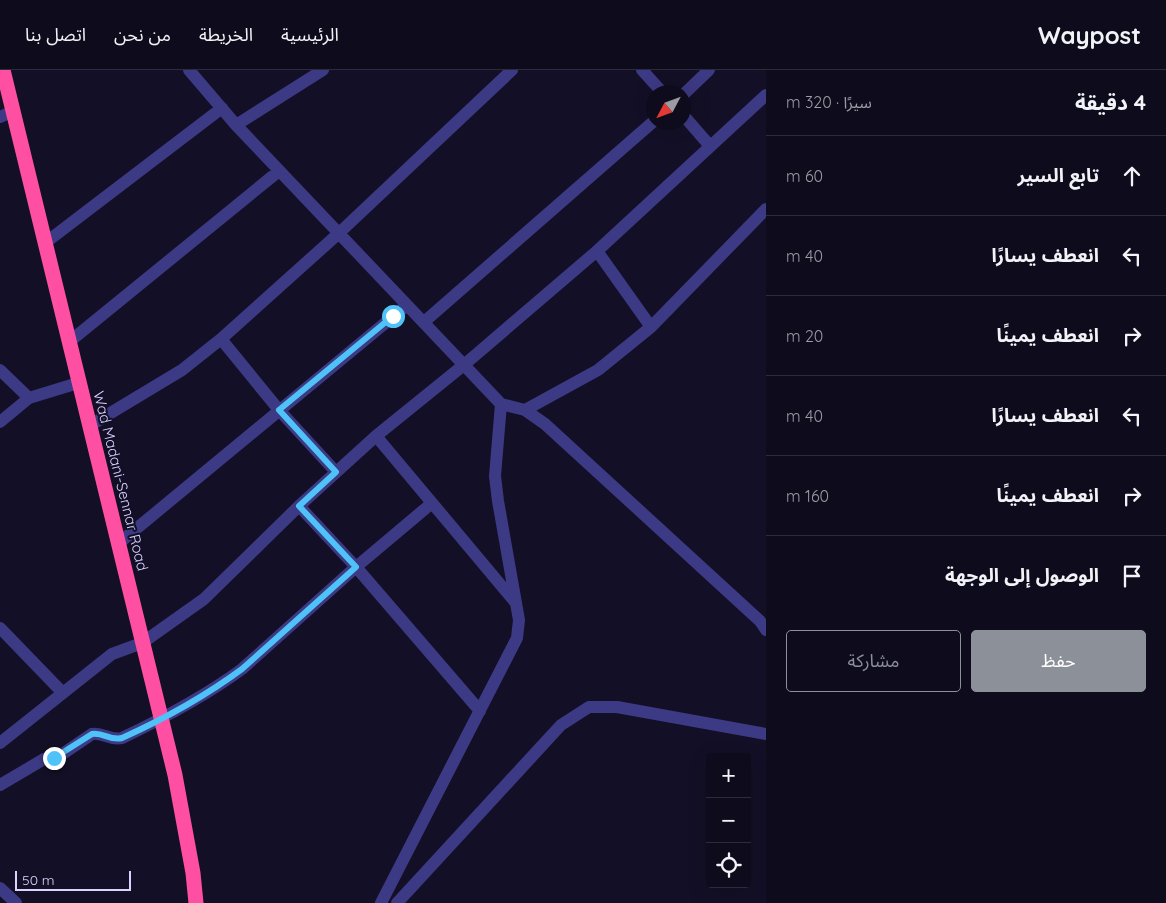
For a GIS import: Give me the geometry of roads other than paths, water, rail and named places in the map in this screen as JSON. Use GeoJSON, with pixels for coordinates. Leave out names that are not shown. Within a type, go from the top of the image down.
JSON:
{"type":"FeatureCollection","features":[{"type":"Feature","properties":{"kind":"highway","name":"Wad Madani-Sennar Road"},"geometry":{"type":"LineString","coordinates":[[3,70],[6,114],[45,243],[161,720],[185,829],[196,903]]}},
{"type":"Feature","properties":{"kind":"street"},"geometry":{"type":"LineString","coordinates":[[189,70],[236,125],[501,404],[525,410],[545,424],[760,621],[766,630]]}},
{"type":"Feature","properties":{"kind":"street"},"geometry":{"type":"LineString","coordinates":[[236,125],[323,70]]}},
{"type":"Feature","properties":{"kind":"street"},"geometry":{"type":"LineString","coordinates":[[89,426],[182,370],[221,340],[338,234],[512,70]]}},
{"type":"Feature","properties":{"kind":"street"},"geometry":{"type":"LineString","coordinates":[[642,70],[656,85]]}},
{"type":"Feature","properties":{"kind":"street"},"geometry":{"type":"LineString","coordinates":[[691,87],[709,70]]}},
{"type":"Feature","properties":{"kind":"street"},"geometry":{"type":"LineString","coordinates":[[0,743],[112,654],[142,643],[204,599],[299,506],[376,436],[465,364],[597,251],[766,95]]}},
{"type":"Feature","properties":{"kind":"street"},"geometry":{"type":"LineString","coordinates":[[45,243],[222,108]]}},
{"type":"Feature","properties":{"kind":"street"},"geometry":{"type":"LineString","coordinates":[[691,124],[710,146]]}},
{"type":"Feature","properties":{"kind":"street"},"geometry":{"type":"LineString","coordinates":[[424,322],[646,128]]}},
{"type":"Feature","properties":{"kind":"street"},"geometry":{"type":"LineString","coordinates":[[68,342],[279,171]]}},
{"type":"Feature","properties":{"kind":"street"},"geometry":{"type":"LineString","coordinates":[[525,410],[598,370],[651,327],[766,209]]}},
{"type":"Feature","properties":{"kind":"street"},"geometry":{"type":"LineString","coordinates":[[597,251],[651,327]]}},
{"type":"Feature","properties":{"kind":"street"},"geometry":{"type":"LineString","coordinates":[[118,543],[407,304]]}},
{"type":"Feature","properties":{"kind":"street"},"geometry":{"type":"LineString","coordinates":[[221,340],[279,410],[336,472]]}},
{"type":"Feature","properties":{"kind":"street"},"geometry":{"type":"LineString","coordinates":[[0,370],[29,398]]}},
{"type":"Feature","properties":{"kind":"street"},"geometry":{"type":"LineString","coordinates":[[0,422],[29,398],[78,383]]}},
{"type":"Feature","properties":{"kind":"street"},"geometry":{"type":"LineString","coordinates":[[381,903],[517,638],[519,620],[495,476],[501,404]]}},
{"type":"Feature","properties":{"kind":"street"},"geometry":{"type":"LineString","coordinates":[[376,436],[516,604]]}},
{"type":"Feature","properties":{"kind":"street"},"geometry":{"type":"LineString","coordinates":[[0,785],[44,759],[58,758],[92,734],[96,733],[115,740],[161,720],[242,669],[356,567],[432,503]]}},
{"type":"Feature","properties":{"kind":"street"},"geometry":{"type":"LineString","coordinates":[[299,506],[356,567],[480,711]]}},
{"type":"Feature","properties":{"kind":"street"},"geometry":{"type":"LineString","coordinates":[[0,628],[62,692]]}},
{"type":"Feature","properties":{"kind":"street"},"geometry":{"type":"LineString","coordinates":[[397,903],[562,725],[589,707],[617,707],[766,734]]}},
{"type":"Feature","properties":{"kind":"street"},"geometry":{"type":"LineString","coordinates":[[0,888],[16,903]]}}]}
